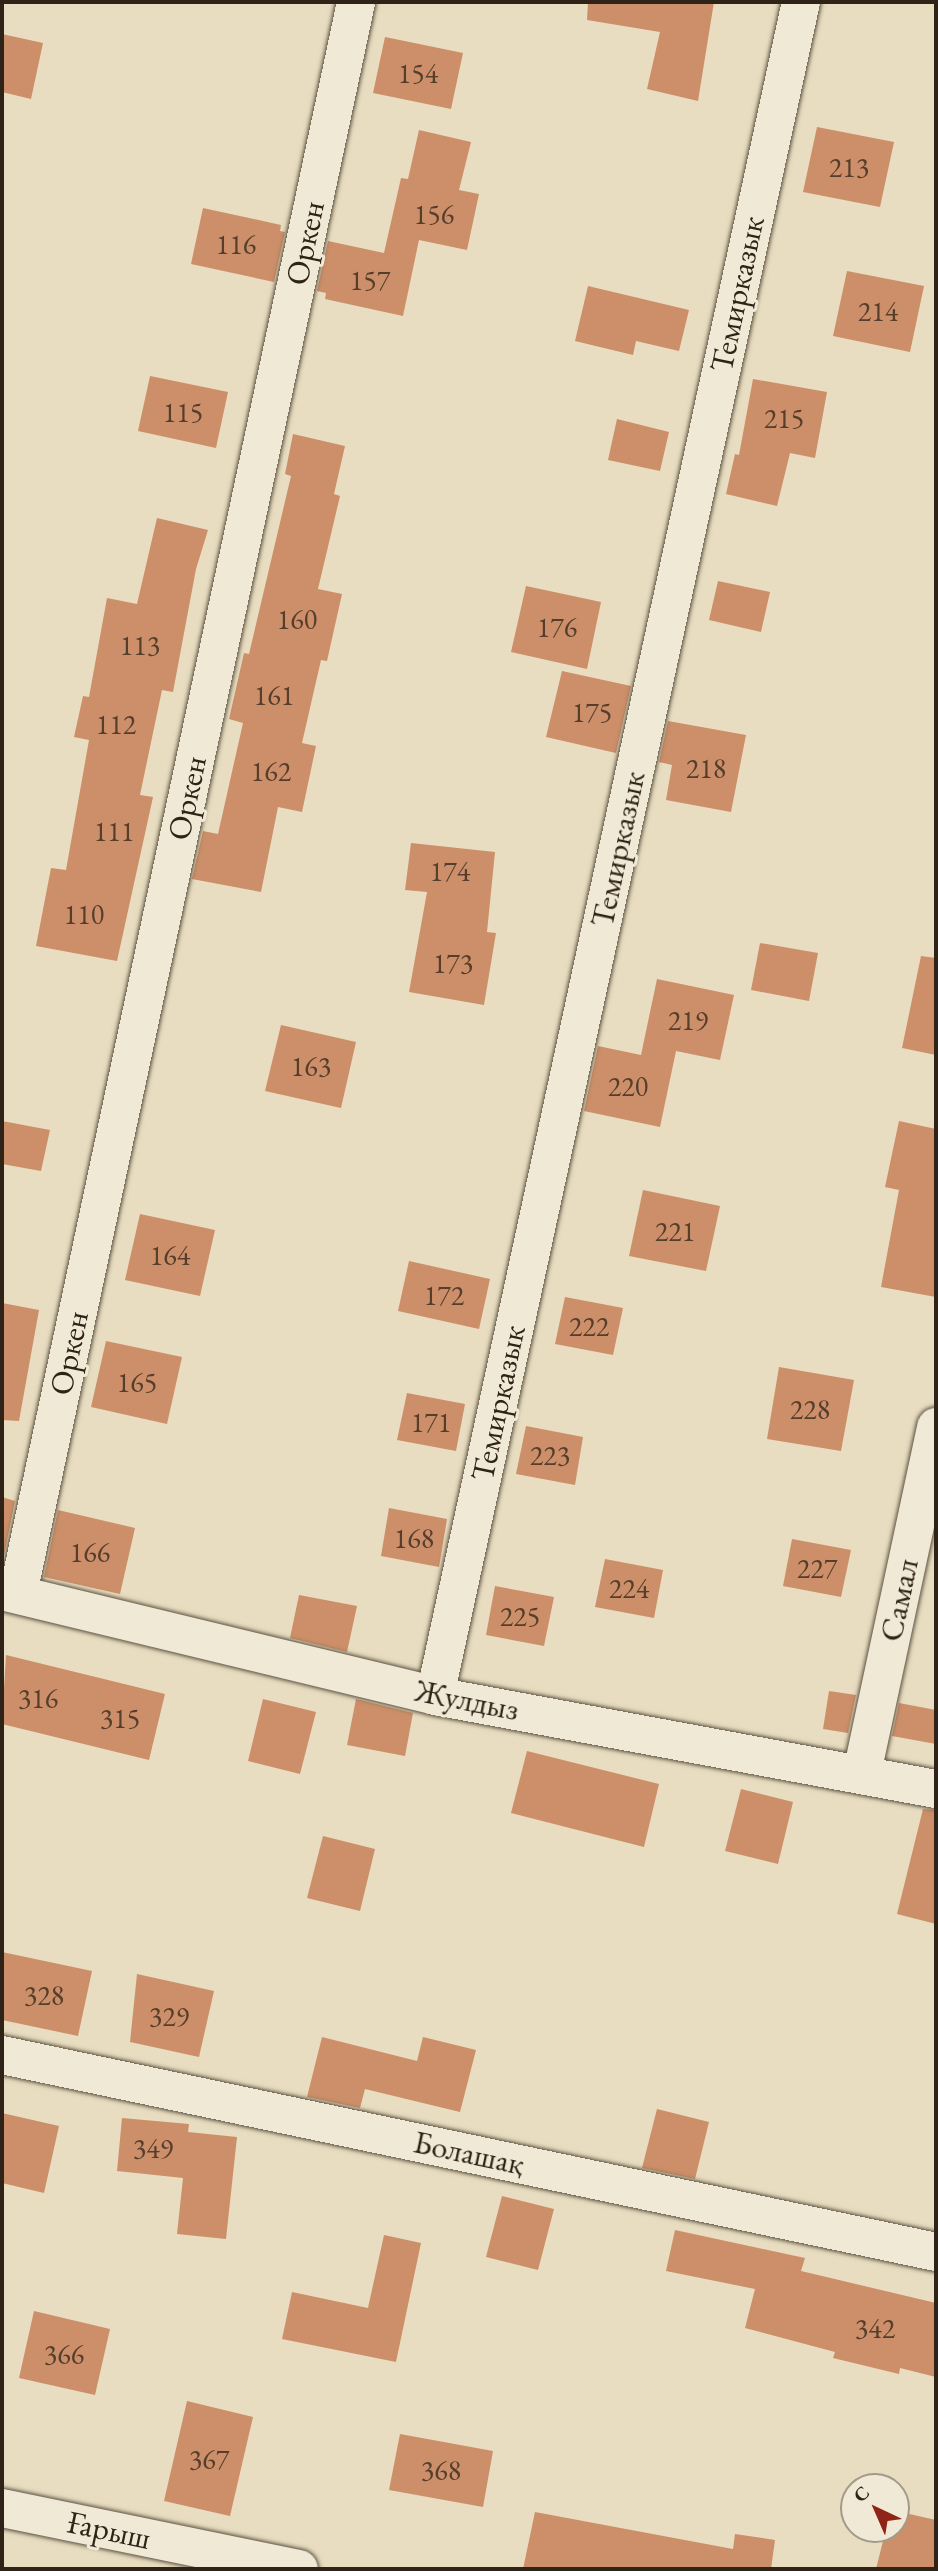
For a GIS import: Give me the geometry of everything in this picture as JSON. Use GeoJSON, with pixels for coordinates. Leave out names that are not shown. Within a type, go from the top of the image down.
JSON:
{"type":"FeatureCollection","features":[{"type":"Feature","properties":{"kind":"street","name":"Оркен"},"geometry":{"type":"LineString","coordinates":[[10,1592],[356,2]]}},
{"type":"Feature","properties":{"kind":"street","name":"Темирказык"},"geometry":{"type":"LineString","coordinates":[[435,1696],[801,2]]}},
{"type":"Feature","properties":{"kind":"street","name":"Самал"},"geometry":{"type":"LineString","coordinates":[[862,1773],[936,1427]]}},
{"type":"Feature","properties":{"kind":"street","name":"Жулдыз"},"geometry":{"type":"LineString","coordinates":[[10,1592],[435,1696],[862,1773],[936,1789]]}},
{"type":"Feature","properties":{"kind":"street","name":"Болашақ"},"geometry":{"type":"LineString","coordinates":[[2,2055],[936,2252]]}},
{"type":"Feature","properties":{"kind":"street","name":"Ғарыш"},"geometry":{"type":"LineString","coordinates":[[2,2508],[299,2569]]}},
{"type":"Feature","properties":{"kind":"building"},"geometry":{"type":"Polygon","coordinates":[[[588,2],[714,2],[698,101],[647,89],[660,32],[587,20],[588,2]]]}},
{"type":"Feature","properties":{"kind":"building"},"geometry":{"type":"Polygon","coordinates":[[[2,34],[43,43],[31,99],[2,92],[2,34]]]}},
{"type":"Feature","properties":{"kind":"building"},"geometry":{"type":"Polygon","coordinates":[[[385,37],[463,53],[451,109],[373,93],[385,37]]]}},
{"type":"Feature","properties":{"kind":"building"},"geometry":{"type":"Polygon","coordinates":[[[817,127],[894,142],[880,207],[803,192],[817,127]]]}},
{"type":"Feature","properties":{"kind":"building"},"geometry":{"type":"Polygon","coordinates":[[[419,130],[471,142],[459,190],[479,194],[467,250],[419,240],[403,316],[325,299],[326,293],[317,291],[328,241],[384,253],[401,178],[408,179],[419,130]]]}},
{"type":"Feature","properties":{"kind":"building"},"geometry":{"type":"Polygon","coordinates":[[[203,208],[281,225],[280,231],[285,232],[274,282],[191,264],[203,208]]]}},
{"type":"Feature","properties":{"kind":"building"},"geometry":{"type":"Polygon","coordinates":[[[847,271],[924,286],[910,352],[833,336],[847,271]]]}},
{"type":"Feature","properties":{"kind":"building"},"geometry":{"type":"Polygon","coordinates":[[[588,286],[689,310],[679,351],[636,341],[633,355],[575,341],[588,286]]]}},
{"type":"Feature","properties":{"kind":"building"},"geometry":{"type":"Polygon","coordinates":[[[150,376],[228,392],[216,448],[138,431],[150,376]]]}},
{"type":"Feature","properties":{"kind":"building"},"geometry":{"type":"Polygon","coordinates":[[[753,379],[827,392],[815,458],[790,453],[777,506],[726,494],[735,454],[739,455],[753,379]]]}},
{"type":"Feature","properties":{"kind":"building"},"geometry":{"type":"Polygon","coordinates":[[[617,419],[669,432],[660,471],[608,460],[617,419]]]}},
{"type":"Feature","properties":{"kind":"building"},"geometry":{"type":"Polygon","coordinates":[[[293,434],[345,446],[334,494],[340,496],[318,589],[342,594],[327,661],[321,660],[302,743],[316,746],[302,812],[278,807],[261,892],[192,879],[203,831],[218,834],[243,723],[229,719],[244,653],[249,654],[291,476],[285,474],[293,434]]]}},
{"type":"Feature","properties":{"kind":"building"},"geometry":{"type":"Polygon","coordinates":[[[157,518],[208,530],[196,569],[173,692],[162,690],[140,795],[153,797],[117,961],[36,946],[51,868],[66,870],[89,740],[74,737],[83,696],[89,697],[107,598],[137,604],[157,518]]]}},
{"type":"Feature","properties":{"kind":"building"},"geometry":{"type":"Polygon","coordinates":[[[718,581],[770,592],[761,632],[709,620],[718,581]]]}},
{"type":"Feature","properties":{"kind":"building"},"geometry":{"type":"Polygon","coordinates":[[[526,586],[601,602],[587,669],[511,652],[526,586]]]}},
{"type":"Feature","properties":{"kind":"building"},"geometry":{"type":"Polygon","coordinates":[[[562,671],[631,686],[616,753],[546,737],[562,671]]]}},
{"type":"Feature","properties":{"kind":"building"},"geometry":{"type":"Polygon","coordinates":[[[668,721],[746,735],[731,812],[666,800],[672,765],[659,762],[668,721]]]}},
{"type":"Feature","properties":{"kind":"building"},"geometry":{"type":"Polygon","coordinates":[[[411,843],[495,852],[487,932],[496,933],[484,1005],[409,992],[427,892],[405,890],[411,843]]]}},
{"type":"Feature","properties":{"kind":"building"},"geometry":{"type":"Polygon","coordinates":[[[760,943],[818,953],[809,1001],[751,990],[760,943]]]}},
{"type":"Feature","properties":{"kind":"building"},"geometry":{"type":"Polygon","coordinates":[[[921,956],[936,958],[936,1055],[902,1048],[921,956]]]}},
{"type":"Feature","properties":{"kind":"building"},"geometry":{"type":"Polygon","coordinates":[[[657,979],[734,995],[720,1060],[676,1051],[660,1127],[584,1111],[598,1046],[641,1055],[657,979]]]}},
{"type":"Feature","properties":{"kind":"building"},"geometry":{"type":"Polygon","coordinates":[[[281,1025],[356,1042],[341,1108],[265,1091],[281,1025]]]}},
{"type":"Feature","properties":{"kind":"building"},"geometry":{"type":"Polygon","coordinates":[[[2,1121],[50,1130],[41,1171],[2,1164],[2,1121]]]}},
{"type":"Feature","properties":{"kind":"building"},"geometry":{"type":"Polygon","coordinates":[[[899,1121],[936,1129],[936,1297],[881,1287],[899,1190],[885,1187],[899,1121]]]}},
{"type":"Feature","properties":{"kind":"building"},"geometry":{"type":"Polygon","coordinates":[[[643,1190],[720,1206],[706,1271],[629,1256],[643,1190]]]}},
{"type":"Feature","properties":{"kind":"building"},"geometry":{"type":"Polygon","coordinates":[[[140,1214],[215,1230],[200,1296],[125,1280],[140,1214]]]}},
{"type":"Feature","properties":{"kind":"building"},"geometry":{"type":"Polygon","coordinates":[[[409,1261],[490,1279],[479,1329],[398,1311],[409,1261]]]}},
{"type":"Feature","properties":{"kind":"building"},"geometry":{"type":"Polygon","coordinates":[[[565,1297],[623,1308],[613,1355],[555,1344],[565,1297]]]}},
{"type":"Feature","properties":{"kind":"building"},"geometry":{"type":"Polygon","coordinates":[[[2,1303],[39,1310],[19,1421],[2,1420],[2,1303]]]}},
{"type":"Feature","properties":{"kind":"building"},"geometry":{"type":"Polygon","coordinates":[[[106,1341],[182,1357],[167,1424],[91,1407],[106,1341]]]}},
{"type":"Feature","properties":{"kind":"building"},"geometry":{"type":"Polygon","coordinates":[[[779,1367],[854,1380],[841,1451],[767,1439],[779,1367]]]}},
{"type":"Feature","properties":{"kind":"building"},"geometry":{"type":"Polygon","coordinates":[[[407,1393],[465,1404],[456,1451],[397,1440],[407,1393]]]}},
{"type":"Feature","properties":{"kind":"building"},"geometry":{"type":"Polygon","coordinates":[[[526,1426],[583,1437],[575,1485],[516,1474],[526,1426]]]}},
{"type":"Feature","properties":{"kind":"building"},"geometry":{"type":"Polygon","coordinates":[[[2,1497],[15,1501],[2,1565],[2,1497]]]}},
{"type":"Feature","properties":{"kind":"building"},"geometry":{"type":"Polygon","coordinates":[[[389,1508],[447,1519],[439,1567],[381,1556],[389,1508]]]}},
{"type":"Feature","properties":{"kind":"building"},"geometry":{"type":"Polygon","coordinates":[[[58,1510],[135,1528],[120,1594],[44,1577],[58,1510]]]}},
{"type":"Feature","properties":{"kind":"building"},"geometry":{"type":"Polygon","coordinates":[[[792,1539],[851,1550],[841,1597],[783,1586],[792,1539]]]}},
{"type":"Feature","properties":{"kind":"building"},"geometry":{"type":"Polygon","coordinates":[[[605,1559],[663,1570],[654,1618],[595,1607],[605,1559]]]}},
{"type":"Feature","properties":{"kind":"building"},"geometry":{"type":"Polygon","coordinates":[[[495,1586],[554,1597],[544,1646],[486,1635],[495,1586]]]}},
{"type":"Feature","properties":{"kind":"building"},"geometry":{"type":"Polygon","coordinates":[[[299,1595],[357,1606],[347,1652],[290,1638],[299,1595]]]}},
{"type":"Feature","properties":{"kind":"building"},"geometry":{"type":"Polygon","coordinates":[[[6,1655],[165,1694],[149,1760],[2,1724],[6,1655]]]}},
{"type":"Feature","properties":{"kind":"building"},"geometry":{"type":"Polygon","coordinates":[[[829,1691],[856,1695],[848,1733],[823,1729],[829,1691]]]}},
{"type":"Feature","properties":{"kind":"building"},"geometry":{"type":"Polygon","coordinates":[[[263,1699],[316,1712],[300,1774],[248,1761],[263,1699]]]}},
{"type":"Feature","properties":{"kind":"building"},"geometry":{"type":"Polygon","coordinates":[[[356,1699],[413,1713],[405,1756],[347,1745],[356,1699]]]}},
{"type":"Feature","properties":{"kind":"building"},"geometry":{"type":"Polygon","coordinates":[[[899,1703],[936,1710],[936,1744],[892,1736],[899,1703]]]}},
{"type":"Feature","properties":{"kind":"building"},"geometry":{"type":"Polygon","coordinates":[[[527,1751],[659,1784],[644,1847],[511,1813],[527,1751]]]}},
{"type":"Feature","properties":{"kind":"building"},"geometry":{"type":"Polygon","coordinates":[[[741,1789],[793,1802],[778,1864],[725,1851],[741,1789]]]}},
{"type":"Feature","properties":{"kind":"building"},"geometry":{"type":"Polygon","coordinates":[[[923,1809],[936,1810],[936,1924],[897,1914],[923,1809]]]}},
{"type":"Feature","properties":{"kind":"building"},"geometry":{"type":"Polygon","coordinates":[[[323,1836],[375,1849],[360,1911],[307,1898],[323,1836]]]}},
{"type":"Feature","properties":{"kind":"building"},"geometry":{"type":"Polygon","coordinates":[[[2,1952],[92,1971],[78,2036],[2,2020],[2,1952]]]}},
{"type":"Feature","properties":{"kind":"building"},"geometry":{"type":"Polygon","coordinates":[[[137,1974],[214,1991],[199,2057],[130,2042],[137,1974]]]}},
{"type":"Feature","properties":{"kind":"building"},"geometry":{"type":"Polygon","coordinates":[[[322,2037],[417,2061],[423,2037],[476,2050],[460,2112],[365,2089],[360,2108],[307,2097],[322,2037]]]}},
{"type":"Feature","properties":{"kind":"building"},"geometry":{"type":"Polygon","coordinates":[[[657,2109],[709,2122],[695,2179],[642,2168],[657,2109]]]}},
{"type":"Feature","properties":{"kind":"building"},"geometry":{"type":"Polygon","coordinates":[[[2,2113],[59,2126],[44,2193],[2,2183],[2,2113]]]}},
{"type":"Feature","properties":{"kind":"building"},"geometry":{"type":"Polygon","coordinates":[[[122,2118],[189,2124],[188,2132],[237,2137],[226,2239],[177,2234],[183,2178],[117,2171],[122,2118]]]}},
{"type":"Feature","properties":{"kind":"building"},"geometry":{"type":"Polygon","coordinates":[[[502,2196],[554,2209],[538,2270],[486,2257],[502,2196]]]}},
{"type":"Feature","properties":{"kind":"building"},"geometry":{"type":"Polygon","coordinates":[[[675,2230],[805,2258],[801,2271],[936,2303],[936,2377],[900,2368],[899,2374],[833,2358],[835,2352],[745,2328],[755,2289],[666,2271],[675,2230]]]}},
{"type":"Feature","properties":{"kind":"building"},"geometry":{"type":"Polygon","coordinates":[[[384,2235],[421,2243],[396,2362],[282,2339],[292,2292],[368,2308],[384,2235]]]}},
{"type":"Feature","properties":{"kind":"building"},"geometry":{"type":"Polygon","coordinates":[[[34,2311],[110,2329],[95,2395],[19,2378],[34,2311]]]}},
{"type":"Feature","properties":{"kind":"building"},"geometry":{"type":"Polygon","coordinates":[[[187,2401],[253,2417],[230,2516],[164,2501],[187,2401]]]}},
{"type":"Feature","properties":{"kind":"building"},"geometry":{"type":"Polygon","coordinates":[[[400,2434],[493,2451],[483,2507],[389,2490],[400,2434]]]}},
{"type":"Feature","properties":{"kind":"building"},"geometry":{"type":"Polygon","coordinates":[[[535,2512],[733,2549],[735,2534],[775,2540],[771,2569],[523,2569],[535,2512]]]}},
{"type":"Feature","properties":{"kind":"building"},"geometry":{"type":"Polygon","coordinates":[[[910,2514],[936,2520],[936,2569],[876,2569],[882,2543],[910,2543],[910,2514]]]}}]}
